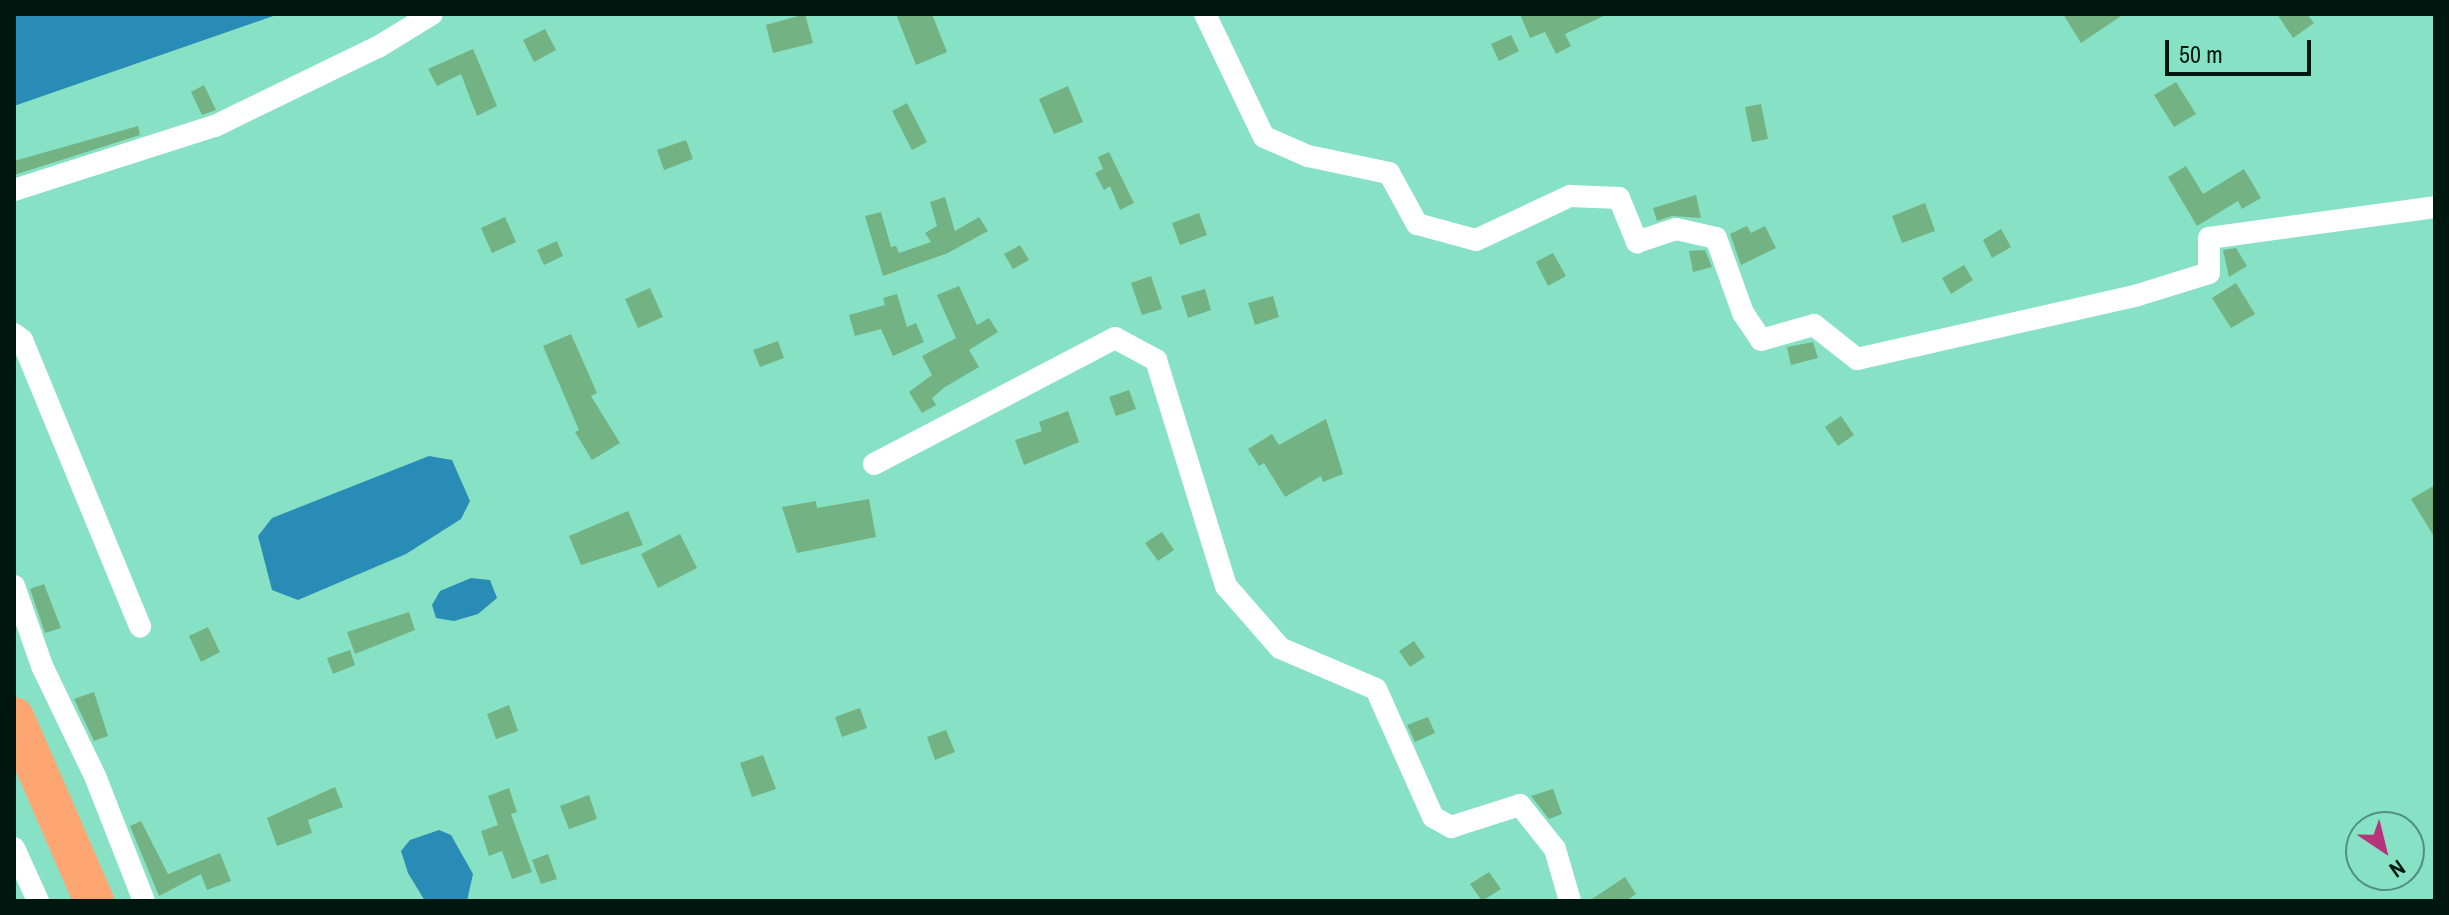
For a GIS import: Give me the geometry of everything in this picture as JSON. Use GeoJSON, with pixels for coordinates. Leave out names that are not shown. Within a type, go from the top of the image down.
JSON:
{"type":"FeatureCollection","features":[{"type":"Feature","properties":{"kind":"highway"},"geometry":{"type":"LineString","coordinates":[[14,717],[94,901]]}},
{"type":"Feature","properties":{"kind":"street"},"geometry":{"type":"LineString","coordinates":[[14,190],[215,126],[378,47],[432,14]]}},
{"type":"Feature","properties":{"kind":"street"},"geometry":{"type":"LineString","coordinates":[[1205,14],[1264,137],[1308,156],[1389,173],[1417,224],[1476,240],[1570,196],[1619,198],[1637,242],[1676,229],[1716,238],[1743,313],[1761,340],[1814,325],[1857,359],[2138,295],[2209,273],[2209,238],[2435,207]]}},
{"type":"Feature","properties":{"kind":"street"},"geometry":{"type":"LineString","coordinates":[[14,334],[22,340],[140,627]]}},
{"type":"Feature","properties":{"kind":"street"},"geometry":{"type":"LineString","coordinates":[[874,464],[1115,338],[1156,360],[1226,586],[1280,648],[1376,689],[1433,817],[1451,827],[1520,805],[1555,849],[1570,901]]}},
{"type":"Feature","properties":{"kind":"street"},"geometry":{"type":"LineString","coordinates":[[14,586],[42,666],[95,776],[144,901]]}},
{"type":"Feature","properties":{"kind":"street"},"geometry":{"type":"LineString","coordinates":[[14,848],[38,901]]}},
{"type":"Feature","properties":{"kind":"water"},"geometry":{"type":"Polygon","coordinates":[[[14,14],[279,14],[14,106],[14,14]]]}},
{"type":"Feature","properties":{"kind":"water"},"geometry":{"type":"Polygon","coordinates":[[[429,456],[452,460],[470,501],[461,519],[406,554],[298,600],[272,590],[258,536],[272,518],[429,456]]]}},
{"type":"Feature","properties":{"kind":"water"},"geometry":{"type":"Polygon","coordinates":[[[471,578],[490,580],[497,598],[478,614],[454,621],[436,618],[432,605],[440,591],[471,578]]]}},
{"type":"Feature","properties":{"kind":"water"},"geometry":{"type":"Polygon","coordinates":[[[439,830],[451,835],[473,874],[467,901],[425,901],[408,873],[401,851],[410,840],[439,830]]]}},
{"type":"Feature","properties":{"kind":"building"},"geometry":{"type":"Polygon","coordinates":[[[805,14],[813,43],[773,53],[766,25],[805,14]]]}},
{"type":"Feature","properties":{"kind":"building"},"geometry":{"type":"Polygon","coordinates":[[[896,14],[932,14],[947,52],[916,65],[896,14]]]}},
{"type":"Feature","properties":{"kind":"building"},"geometry":{"type":"Polygon","coordinates":[[[1520,14],[1608,14],[1565,34],[1571,46],[1556,54],[1545,32],[1530,38],[1520,14]]]}},
{"type":"Feature","properties":{"kind":"building"},"geometry":{"type":"Polygon","coordinates":[[[2063,14],[2124,14],[2081,43],[2063,14]]]}},
{"type":"Feature","properties":{"kind":"building"},"geometry":{"type":"Polygon","coordinates":[[[2277,14],[2307,14],[2314,23],[2293,38],[2277,14]]]}},
{"type":"Feature","properties":{"kind":"building"},"geometry":{"type":"Polygon","coordinates":[[[545,29],[556,50],[534,62],[523,40],[545,29]]]}},
{"type":"Feature","properties":{"kind":"building"},"geometry":{"type":"Polygon","coordinates":[[[1511,35],[1519,51],[1499,61],[1491,44],[1511,35]]]}},
{"type":"Feature","properties":{"kind":"building"},"geometry":{"type":"Polygon","coordinates":[[[473,49],[497,106],[477,116],[461,74],[437,86],[428,69],[473,49]]]}},
{"type":"Feature","properties":{"kind":"building"},"geometry":{"type":"Polygon","coordinates":[[[2176,82],[2196,114],[2174,127],[2154,95],[2176,82]]]}},
{"type":"Feature","properties":{"kind":"building"},"geometry":{"type":"Polygon","coordinates":[[[204,85],[216,110],[202,115],[191,92],[204,85]]]}},
{"type":"Feature","properties":{"kind":"building"},"geometry":{"type":"Polygon","coordinates":[[[1068,86],[1083,122],[1054,134],[1039,99],[1068,86]]]}},
{"type":"Feature","properties":{"kind":"building"},"geometry":{"type":"Polygon","coordinates":[[[907,103],[927,142],[912,150],[892,111],[907,103]]]}},
{"type":"Feature","properties":{"kind":"building"},"geometry":{"type":"Polygon","coordinates":[[[1761,104],[1768,139],[1752,142],[1745,107],[1761,104]]]}},
{"type":"Feature","properties":{"kind":"building"},"geometry":{"type":"Polygon","coordinates":[[[138,126],[140,135],[14,175],[14,161],[138,126]]]}},
{"type":"Feature","properties":{"kind":"building"},"geometry":{"type":"Polygon","coordinates":[[[686,140],[693,159],[664,170],[657,150],[686,140]]]}},
{"type":"Feature","properties":{"kind":"building"},"geometry":{"type":"Polygon","coordinates":[[[1109,152],[1134,203],[1120,210],[1110,186],[1104,190],[1095,173],[1103,169],[1098,157],[1109,152]]]}},
{"type":"Feature","properties":{"kind":"building"},"geometry":{"type":"Polygon","coordinates":[[[2186,166],[2203,194],[2244,169],[2261,198],[2242,209],[2238,201],[2197,226],[2168,177],[2186,166]]]}},
{"type":"Feature","properties":{"kind":"building"},"geometry":{"type":"Polygon","coordinates":[[[1696,195],[1701,218],[1672,216],[1657,221],[1653,208],[1696,195]]]}},
{"type":"Feature","properties":{"kind":"building"},"geometry":{"type":"Polygon","coordinates":[[[945,197],[955,231],[979,217],[988,231],[948,253],[883,276],[865,216],[881,212],[891,247],[896,246],[899,253],[931,242],[925,233],[937,226],[930,202],[945,197]]]}},
{"type":"Feature","properties":{"kind":"building"},"geometry":{"type":"Polygon","coordinates":[[[1925,203],[1935,231],[1902,243],[1892,216],[1925,203]]]}},
{"type":"Feature","properties":{"kind":"building"},"geometry":{"type":"Polygon","coordinates":[[[1199,213],[1207,235],[1180,245],[1172,223],[1199,213]]]}},
{"type":"Feature","properties":{"kind":"building"},"geometry":{"type":"Polygon","coordinates":[[[505,217],[516,242],[492,253],[481,228],[505,217]]]}},
{"type":"Feature","properties":{"kind":"building"},"geometry":{"type":"Polygon","coordinates":[[[1747,226],[1751,233],[1765,226],[1776,248],[1741,265],[1730,234],[1747,226]]]}},
{"type":"Feature","properties":{"kind":"building"},"geometry":{"type":"Polygon","coordinates":[[[2001,229],[2011,247],[1992,258],[1983,240],[2001,229]]]}},
{"type":"Feature","properties":{"kind":"building"},"geometry":{"type":"Polygon","coordinates":[[[557,241],[563,256],[544,265],[537,250],[557,241]]]}},
{"type":"Feature","properties":{"kind":"building"},"geometry":{"type":"Polygon","coordinates":[[[1020,245],[1029,260],[1013,269],[1004,254],[1020,245]]]}},
{"type":"Feature","properties":{"kind":"building"},"geometry":{"type":"Polygon","coordinates":[[[2236,248],[2247,266],[2229,277],[2223,250],[2236,248]]]}},
{"type":"Feature","properties":{"kind":"building"},"geometry":{"type":"Polygon","coordinates":[[[1705,250],[1712,267],[1693,272],[1689,251],[1705,250]]]}},
{"type":"Feature","properties":{"kind":"building"},"geometry":{"type":"Polygon","coordinates":[[[1553,253],[1566,276],[1548,286],[1536,262],[1553,253]]]}},
{"type":"Feature","properties":{"kind":"building"},"geometry":{"type":"Polygon","coordinates":[[[1964,265],[1973,280],[1951,294],[1942,278],[1964,265]]]}},
{"type":"Feature","properties":{"kind":"building"},"geometry":{"type":"Polygon","coordinates":[[[1151,276],[1162,309],[1142,315],[1131,283],[1151,276]]]}},
{"type":"Feature","properties":{"kind":"building"},"geometry":{"type":"Polygon","coordinates":[[[2236,283],[2255,314],[2231,328],[2212,298],[2236,283]]]}},
{"type":"Feature","properties":{"kind":"building"},"geometry":{"type":"Polygon","coordinates":[[[959,286],[977,325],[989,318],[998,332],[969,350],[979,367],[945,387],[932,398],[936,405],[922,413],[909,392],[932,375],[922,356],[956,338],[937,295],[959,286]]]}},
{"type":"Feature","properties":{"kind":"building"},"geometry":{"type":"Polygon","coordinates":[[[650,288],[663,317],[638,328],[625,299],[650,288]]]}},
{"type":"Feature","properties":{"kind":"building"},"geometry":{"type":"Polygon","coordinates":[[[1205,289],[1211,310],[1188,318],[1181,296],[1205,289]]]}},
{"type":"Feature","properties":{"kind":"building"},"geometry":{"type":"Polygon","coordinates":[[[897,294],[907,327],[916,323],[924,342],[893,356],[881,329],[855,336],[849,315],[885,305],[883,298],[897,294]]]}},
{"type":"Feature","properties":{"kind":"building"},"geometry":{"type":"Polygon","coordinates":[[[1273,296],[1279,317],[1255,325],[1248,303],[1273,296]]]}},
{"type":"Feature","properties":{"kind":"building"},"geometry":{"type":"Polygon","coordinates":[[[571,334],[597,393],[591,396],[620,443],[592,460],[575,432],[579,430],[543,346],[571,334]]]}},
{"type":"Feature","properties":{"kind":"building"},"geometry":{"type":"Polygon","coordinates":[[[778,341],[784,358],[760,367],[753,350],[778,341]]]}},
{"type":"Feature","properties":{"kind":"building"},"geometry":{"type":"Polygon","coordinates":[[[1813,342],[1818,358],[1791,365],[1787,347],[1813,342]]]}},
{"type":"Feature","properties":{"kind":"building"},"geometry":{"type":"Polygon","coordinates":[[[1129,390],[1136,409],[1116,416],[1109,397],[1129,390]]]}},
{"type":"Feature","properties":{"kind":"building"},"geometry":{"type":"Polygon","coordinates":[[[1068,411],[1079,442],[1024,465],[1015,440],[1042,431],[1039,422],[1068,411]]]}},
{"type":"Feature","properties":{"kind":"building"},"geometry":{"type":"Polygon","coordinates":[[[1841,416],[1854,435],[1838,446],[1825,427],[1841,416]]]}},
{"type":"Feature","properties":{"kind":"building"},"geometry":{"type":"Polygon","coordinates":[[[1326,419],[1343,474],[1323,482],[1321,476],[1285,497],[1264,463],[1259,466],[1248,449],[1272,434],[1279,445],[1326,419]]]}},
{"type":"Feature","properties":{"kind":"building"},"geometry":{"type":"Polygon","coordinates":[[[2435,485],[2435,538],[2411,499],[2435,485]]]}},
{"type":"Feature","properties":{"kind":"building"},"geometry":{"type":"Polygon","coordinates":[[[869,499],[876,537],[797,553],[782,507],[816,501],[817,508],[869,499]]]}},
{"type":"Feature","properties":{"kind":"building"},"geometry":{"type":"Polygon","coordinates":[[[628,511],[643,545],[581,565],[569,536],[628,511]]]}},
{"type":"Feature","properties":{"kind":"building"},"geometry":{"type":"Polygon","coordinates":[[[1162,532],[1174,550],[1158,561],[1145,543],[1162,532]]]}},
{"type":"Feature","properties":{"kind":"building"},"geometry":{"type":"Polygon","coordinates":[[[680,534],[697,568],[658,588],[641,554],[680,534]]]}},
{"type":"Feature","properties":{"kind":"building"},"geometry":{"type":"Polygon","coordinates":[[[44,584],[61,628],[45,633],[30,589],[44,584]]]}},
{"type":"Feature","properties":{"kind":"building"},"geometry":{"type":"Polygon","coordinates":[[[409,612],[415,630],[355,654],[347,632],[409,612]]]}},
{"type":"Feature","properties":{"kind":"building"},"geometry":{"type":"Polygon","coordinates":[[[208,627],[220,652],[201,662],[189,636],[208,627]]]}},
{"type":"Feature","properties":{"kind":"building"},"geometry":{"type":"Polygon","coordinates":[[[1414,641],[1425,657],[1410,667],[1399,651],[1414,641]]]}},
{"type":"Feature","properties":{"kind":"building"},"geometry":{"type":"Polygon","coordinates":[[[350,650],[355,665],[333,674],[327,658],[350,650]]]}},
{"type":"Feature","properties":{"kind":"building"},"geometry":{"type":"Polygon","coordinates":[[[94,692],[108,736],[94,741],[74,699],[94,692]]]}},
{"type":"Feature","properties":{"kind":"building"},"geometry":{"type":"Polygon","coordinates":[[[509,705],[518,731],[496,739],[487,714],[509,705]]]}},
{"type":"Feature","properties":{"kind":"building"},"geometry":{"type":"Polygon","coordinates":[[[860,708],[867,728],[842,737],[835,717],[860,708]]]}},
{"type":"Feature","properties":{"kind":"building"},"geometry":{"type":"Polygon","coordinates":[[[1428,717],[1435,733],[1415,742],[1407,725],[1428,717]]]}},
{"type":"Feature","properties":{"kind":"building"},"geometry":{"type":"Polygon","coordinates":[[[946,730],[955,752],[935,760],[927,737],[946,730]]]}},
{"type":"Feature","properties":{"kind":"building"},"geometry":{"type":"Polygon","coordinates":[[[763,755],[776,789],[752,797],[740,763],[763,755]]]}},
{"type":"Feature","properties":{"kind":"building"},"geometry":{"type":"Polygon","coordinates":[[[335,787],[343,807],[308,820],[312,833],[277,846],[267,818],[335,787]]]}},
{"type":"Feature","properties":{"kind":"building"},"geometry":{"type":"Polygon","coordinates":[[[509,788],[517,812],[511,814],[532,872],[512,879],[502,851],[489,856],[481,831],[498,825],[488,796],[509,788]]]}},
{"type":"Feature","properties":{"kind":"building"},"geometry":{"type":"Polygon","coordinates":[[[1553,789],[1562,814],[1549,819],[1531,796],[1553,789]]]}},
{"type":"Feature","properties":{"kind":"building"},"geometry":{"type":"Polygon","coordinates":[[[589,795],[597,819],[569,829],[560,806],[589,795]]]}},
{"type":"Feature","properties":{"kind":"building"},"geometry":{"type":"Polygon","coordinates":[[[141,821],[168,874],[220,853],[231,881],[207,890],[201,874],[159,896],[130,826],[141,821]]]}},
{"type":"Feature","properties":{"kind":"building"},"geometry":{"type":"Polygon","coordinates":[[[548,854],[557,879],[541,884],[532,860],[548,854]]]}},
{"type":"Feature","properties":{"kind":"building"},"geometry":{"type":"Polygon","coordinates":[[[1489,872],[1501,889],[1482,901],[1470,884],[1489,872]]]}},
{"type":"Feature","properties":{"kind":"building"},"geometry":{"type":"Polygon","coordinates":[[[1625,877],[1636,894],[1626,901],[1589,901],[1625,877]]]}}]}
